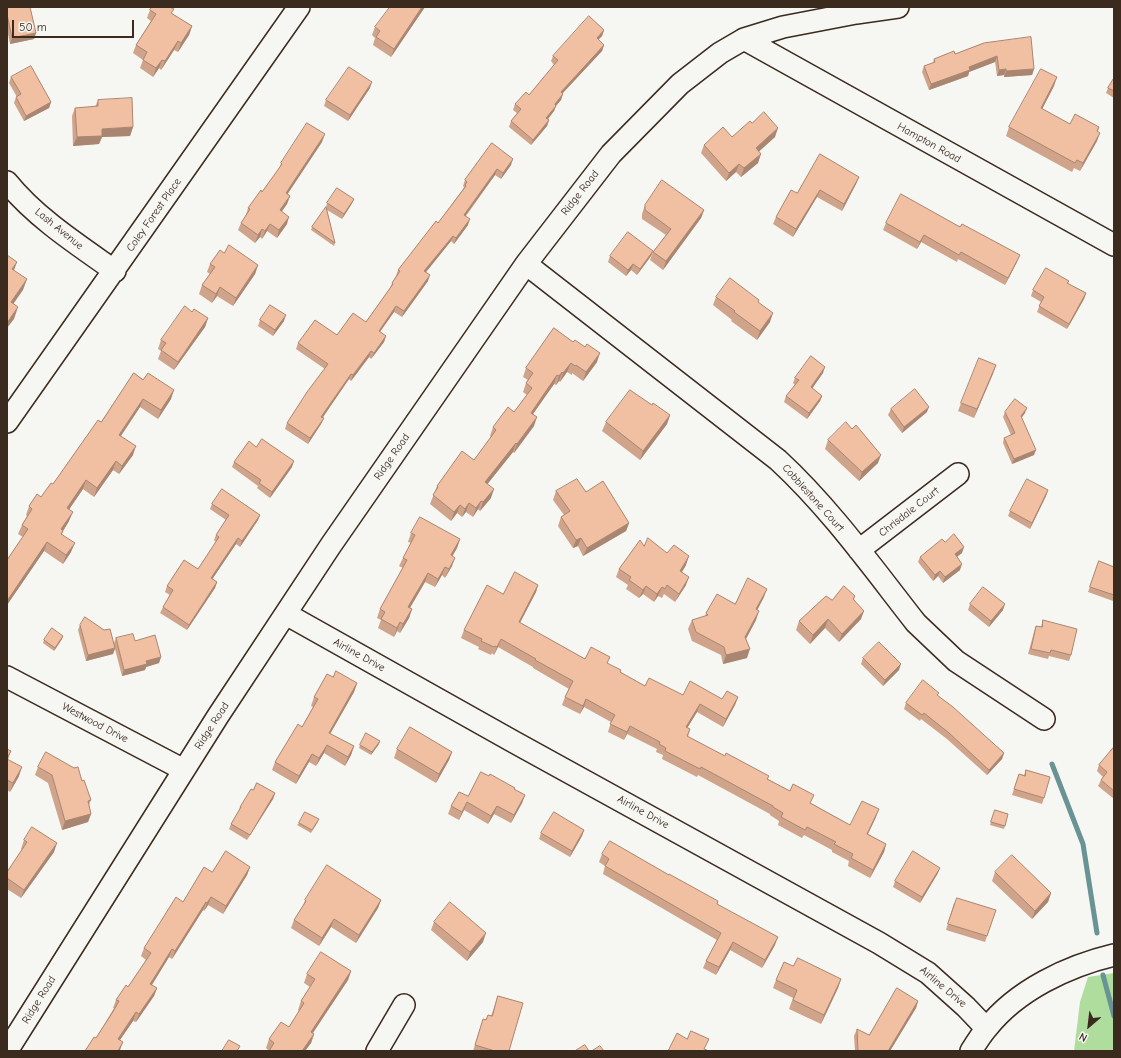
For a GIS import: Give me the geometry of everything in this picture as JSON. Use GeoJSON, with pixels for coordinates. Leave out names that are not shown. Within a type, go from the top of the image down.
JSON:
{"type":"FeatureCollection","features":[{"type":"Feature","properties":{"kind":"street","name":"Coley Forest Place"},"geometry":{"type":"LineString","coordinates":[[7,422],[115,271],[299,7]]}},
{"type":"Feature","properties":{"kind":"street","name":"Ridge Road"},"geometry":{"type":"LineString","coordinates":[[8,1051],[184,770],[340,532],[526,264],[611,154],[680,84],[720,53],[744,39],[783,27],[856,12],[898,7]]}},
{"type":"Feature","properties":{"kind":"street","name":"Hampton Road"},"geometry":{"type":"LineString","coordinates":[[744,39],[1114,245]]}},
{"type":"Feature","properties":{"kind":"street","name":"Lash Avenue"},"geometry":{"type":"LineString","coordinates":[[7,182],[27,203],[53,225],[115,271]]}},
{"type":"Feature","properties":{"kind":"street","name":"Cobblestone Court"},"geometry":{"type":"LineString","coordinates":[[526,264],[778,460],[796,476],[816,498],[916,623],[933,640],[956,661],[1044,719]]}},
{"type":"Feature","properties":{"kind":"street","name":"Chrisdale Court"},"geometry":{"type":"LineString","coordinates":[[859,550],[958,474]]}},
{"type":"Feature","properties":{"kind":"street","name":"Airline Drive"},"geometry":{"type":"LineString","coordinates":[[286,614],[514,742],[879,943],[928,973],[961,1002],[986,1028]]}},
{"type":"Feature","properties":{"kind":"street","name":"Westwood Drive"},"geometry":{"type":"LineString","coordinates":[[7,677],[184,770]]}},
{"type":"Feature","properties":{"kind":"street"},"geometry":{"type":"LineString","coordinates":[[971,1051],[986,1028],[1000,1014],[1036,986],[1078,965],[1114,955]]}},
{"type":"Feature","properties":{"kind":"street"},"geometry":{"type":"LineString","coordinates":[[377,1051],[404,1005]]}},
{"type":"Feature","properties":{"kind":"green space"},"geometry":{"type":"Polygon","coordinates":[[[1114,973],[1114,1051],[1074,1051],[1080,1002],[1088,977],[1114,973]]]}},
{"type":"Feature","properties":{"kind":"building"},"geometry":{"type":"Polygon","coordinates":[[[7,7],[30,7],[36,33],[12,38],[7,7]]]}},
{"type":"Feature","properties":{"kind":"building"},"geometry":{"type":"Polygon","coordinates":[[[152,7],[170,7],[174,9],[171,13],[192,26],[181,43],[178,41],[165,61],[162,60],[156,68],[143,60],[147,52],[136,45],[156,14],[150,10],[152,7]]]}},
{"type":"Feature","properties":{"kind":"building"},"geometry":{"type":"Polygon","coordinates":[[[390,7],[422,7],[394,49],[376,37],[380,31],[375,27],[390,7]]]}},
{"type":"Feature","properties":{"kind":"building"},"geometry":{"type":"Polygon","coordinates":[[[589,16],[604,30],[597,38],[604,45],[561,92],[563,94],[555,104],[556,106],[546,118],[549,120],[533,140],[511,121],[521,109],[515,104],[526,92],[529,95],[558,60],[553,56],[589,16]]]}},
{"type":"Feature","properties":{"kind":"building"},"geometry":{"type":"Polygon","coordinates":[[[1031,37],[1034,69],[999,70],[997,56],[969,67],[970,70],[931,84],[924,66],[935,62],[934,59],[954,51],[955,54],[984,43],[1031,37]]]}},
{"type":"Feature","properties":{"kind":"building"},"geometry":{"type":"Polygon","coordinates":[[[31,66],[51,102],[26,116],[16,97],[21,94],[11,77],[31,66]]]}},
{"type":"Feature","properties":{"kind":"building"},"geometry":{"type":"Polygon","coordinates":[[[349,67],[372,82],[350,115],[326,100],[349,67]]]}},
{"type":"Feature","properties":{"kind":"building"},"geometry":{"type":"Polygon","coordinates":[[[1041,69],[1057,77],[1041,108],[1070,124],[1075,114],[1099,127],[1097,131],[1100,133],[1083,163],[1077,160],[1075,163],[1009,127],[1041,69]]]}},
{"type":"Feature","properties":{"kind":"building"},"geometry":{"type":"Polygon","coordinates":[[[1114,78],[1114,91],[1108,88],[1114,78]]]}},
{"type":"Feature","properties":{"kind":"building"},"geometry":{"type":"Polygon","coordinates":[[[132,98],[133,127],[102,129],[102,136],[77,137],[75,108],[98,106],[98,100],[132,98]]]}},
{"type":"Feature","properties":{"kind":"building"},"geometry":{"type":"Polygon","coordinates":[[[764,112],[778,128],[756,148],[761,154],[744,168],[739,164],[729,173],[704,145],[723,127],[732,137],[750,121],[752,123],[764,112]]]}},
{"type":"Feature","properties":{"kind":"building"},"geometry":{"type":"Polygon","coordinates":[[[307,123],[325,134],[286,193],[290,196],[280,210],[289,217],[279,230],[270,224],[265,231],[262,229],[258,235],[241,223],[250,209],[248,208],[261,190],[262,192],[282,164],[281,163],[307,123]]]}},
{"type":"Feature","properties":{"kind":"building"},"geometry":{"type":"Polygon","coordinates":[[[492,143],[513,159],[503,173],[497,169],[464,215],[470,219],[456,238],[453,236],[424,271],[430,275],[404,311],[396,306],[379,331],[386,336],[374,353],[371,351],[353,375],[351,374],[321,417],[324,418],[310,438],[287,423],[307,392],[328,364],[298,343],[315,320],[337,335],[353,313],[366,322],[393,284],[392,283],[400,271],[398,270],[436,221],[438,223],[466,186],[465,185],[467,182],[465,180],[492,143]]]}},
{"type":"Feature","properties":{"kind":"building"},"geometry":{"type":"Polygon","coordinates":[[[820,154],[859,177],[844,204],[820,190],[796,229],[776,217],[791,190],[797,193],[820,154]]]}},
{"type":"Feature","properties":{"kind":"building"},"geometry":{"type":"Polygon","coordinates":[[[662,180],[704,210],[666,261],[653,252],[671,229],[645,210],[645,205],[662,180]]]}},
{"type":"Feature","properties":{"kind":"building"},"geometry":{"type":"Polygon","coordinates":[[[337,188],[354,199],[344,214],[327,203],[337,188]]]}},
{"type":"Feature","properties":{"kind":"building"},"geometry":{"type":"Polygon","coordinates":[[[901,194],[960,227],[962,224],[1020,255],[1008,278],[961,252],[959,255],[924,235],[920,242],[886,223],[901,194]]]}},
{"type":"Feature","properties":{"kind":"building"},"geometry":{"type":"Polygon","coordinates":[[[326,207],[335,243],[312,227],[326,207]]]}},
{"type":"Feature","properties":{"kind":"building"},"geometry":{"type":"Polygon","coordinates":[[[628,232],[653,251],[640,269],[633,264],[628,270],[610,256],[628,232]]]}},
{"type":"Feature","properties":{"kind":"building"},"geometry":{"type":"Polygon","coordinates":[[[229,245],[258,265],[236,298],[220,287],[216,294],[202,285],[215,267],[210,264],[220,250],[224,253],[229,245]]]}},
{"type":"Feature","properties":{"kind":"building"},"geometry":{"type":"Polygon","coordinates":[[[7,255],[17,262],[12,269],[27,279],[11,302],[18,307],[7,323],[7,255]]]}},
{"type":"Feature","properties":{"kind":"building"},"geometry":{"type":"Polygon","coordinates":[[[1046,268],[1069,281],[1067,283],[1086,293],[1069,324],[1039,306],[1044,297],[1033,290],[1046,268]]]}},
{"type":"Feature","properties":{"kind":"building"},"geometry":{"type":"Polygon","coordinates":[[[730,278],[759,300],[758,302],[773,313],[760,331],[716,297],[730,278]]]}},
{"type":"Feature","properties":{"kind":"building"},"geometry":{"type":"Polygon","coordinates":[[[270,305],[286,315],[275,330],[260,320],[270,305]]]}},
{"type":"Feature","properties":{"kind":"building"},"geometry":{"type":"Polygon","coordinates":[[[185,306],[192,312],[194,309],[208,318],[178,362],[161,350],[166,343],[161,340],[185,306]]]}},
{"type":"Feature","properties":{"kind":"building"},"geometry":{"type":"Polygon","coordinates":[[[554,328],[573,342],[575,340],[585,347],[587,344],[600,353],[586,372],[571,363],[563,373],[562,372],[559,376],[557,375],[531,413],[537,417],[517,444],[516,443],[485,482],[494,489],[476,508],[469,503],[465,509],[460,505],[454,512],[433,495],[438,487],[437,486],[462,451],[474,460],[496,430],[493,427],[508,407],[514,412],[532,388],[526,383],[533,373],[526,368],[554,328]]]}},
{"type":"Feature","properties":{"kind":"building"},"geometry":{"type":"Polygon","coordinates":[[[811,356],[825,367],[811,387],[822,396],[809,413],[786,396],[799,380],[795,378],[811,356]]]}},
{"type":"Feature","properties":{"kind":"building"},"geometry":{"type":"Polygon","coordinates":[[[979,358],[996,365],[977,409],[961,403],[979,358]]]}},
{"type":"Feature","properties":{"kind":"building"},"geometry":{"type":"Polygon","coordinates":[[[134,373],[143,380],[148,373],[174,390],[161,410],[143,399],[119,435],[136,446],[122,466],[116,461],[97,488],[86,480],[67,508],[73,512],[61,529],[63,531],[61,534],[75,543],[66,555],[47,542],[7,601],[7,560],[28,529],[22,525],[32,509],[29,506],[37,494],[41,497],[51,483],[53,484],[98,420],[101,422],[134,373]]]}},
{"type":"Feature","properties":{"kind":"building"},"geometry":{"type":"Polygon","coordinates":[[[915,389],[929,407],[904,427],[891,409],[915,389]]]}},
{"type":"Feature","properties":{"kind":"building"},"geometry":{"type":"Polygon","coordinates":[[[630,390],[670,415],[643,451],[606,422],[630,390]]]}},
{"type":"Feature","properties":{"kind":"building"},"geometry":{"type":"Polygon","coordinates":[[[1015,399],[1027,408],[1021,416],[1036,450],[1014,459],[1004,438],[1015,433],[1005,412],[1015,399]]]}},
{"type":"Feature","properties":{"kind":"building"},"geometry":{"type":"Polygon","coordinates":[[[846,422],[852,429],[856,425],[881,455],[862,472],[828,440],[846,422]]]}},
{"type":"Feature","properties":{"kind":"building"},"geometry":{"type":"Polygon","coordinates":[[[262,439],[294,461],[272,492],[259,483],[261,480],[234,462],[249,441],[256,447],[262,439]]]}},
{"type":"Feature","properties":{"kind":"building"},"geometry":{"type":"Polygon","coordinates":[[[577,479],[586,492],[603,481],[629,523],[587,548],[581,538],[576,540],[561,517],[570,511],[556,491],[577,479]]]}},
{"type":"Feature","properties":{"kind":"building"},"geometry":{"type":"Polygon","coordinates":[[[1027,479],[1048,490],[1032,523],[1010,511],[1027,479]]]}},
{"type":"Feature","properties":{"kind":"building"},"geometry":{"type":"Polygon","coordinates":[[[222,489],[260,515],[242,541],[238,538],[211,578],[217,582],[189,625],[163,607],[173,590],[167,586],[184,560],[198,569],[219,537],[216,535],[229,515],[212,504],[222,489]]]}},
{"type":"Feature","properties":{"kind":"building"},"geometry":{"type":"Polygon","coordinates":[[[420,517],[460,539],[451,555],[455,558],[449,569],[445,567],[438,579],[428,573],[408,607],[412,609],[403,624],[400,622],[397,628],[381,619],[385,612],[380,609],[407,560],[403,558],[415,535],[411,533],[420,517]]]}},
{"type":"Feature","properties":{"kind":"building"},"geometry":{"type":"Polygon","coordinates":[[[954,534],[964,547],[955,554],[962,564],[945,577],[940,571],[935,575],[920,557],[942,539],[945,542],[954,534]]]}},
{"type":"Feature","properties":{"kind":"building"},"geometry":{"type":"Polygon","coordinates":[[[648,538],[667,553],[674,545],[689,556],[680,571],[689,577],[679,594],[667,585],[665,589],[662,587],[657,594],[646,586],[643,590],[629,580],[631,577],[619,569],[640,540],[644,546],[648,538]]]}},
{"type":"Feature","properties":{"kind":"building"},"geometry":{"type":"Polygon","coordinates":[[[1099,561],[1114,567],[1114,595],[1090,587],[1099,561]]]}},
{"type":"Feature","properties":{"kind":"building"},"geometry":{"type":"Polygon","coordinates":[[[515,572],[538,585],[519,622],[585,659],[591,647],[610,657],[607,663],[621,670],[620,672],[645,686],[649,678],[683,695],[690,681],[722,699],[727,691],[738,697],[726,719],[700,704],[686,727],[690,729],[687,736],[725,756],[726,753],[769,776],[767,779],[790,791],[793,784],[814,795],[810,803],[850,825],[862,801],[879,809],[867,834],[886,844],[873,870],[851,858],[853,854],[834,844],[836,842],[807,827],[805,830],[781,817],[783,813],[773,806],[701,767],[700,769],[665,751],[666,748],[659,744],[660,742],[630,726],[627,732],[610,724],[615,715],[586,699],[583,706],[565,697],[573,681],[535,660],[536,659],[501,639],[497,647],[494,647],[464,630],[487,585],[503,594],[515,572]]]}},
{"type":"Feature","properties":{"kind":"building"},"geometry":{"type":"Polygon","coordinates":[[[748,578],[767,589],[756,609],[759,611],[745,637],[750,649],[726,655],[724,647],[696,632],[692,620],[708,615],[706,613],[717,594],[735,604],[748,578]]]}},
{"type":"Feature","properties":{"kind":"building"},"geometry":{"type":"Polygon","coordinates":[[[844,586],[855,596],[853,599],[864,611],[842,634],[828,619],[813,635],[799,621],[826,596],[832,600],[844,586]]]}},
{"type":"Feature","properties":{"kind":"building"},"geometry":{"type":"Polygon","coordinates":[[[983,587],[1005,604],[991,621],[970,604],[983,587]]]}},
{"type":"Feature","properties":{"kind":"building"},"geometry":{"type":"Polygon","coordinates":[[[85,617],[104,630],[110,629],[115,648],[88,655],[80,625],[85,617]]]}},
{"type":"Feature","properties":{"kind":"building"},"geometry":{"type":"Polygon","coordinates":[[[1043,620],[1077,629],[1071,655],[1051,650],[1050,653],[1031,649],[1036,626],[1042,627],[1043,620]]]}},
{"type":"Feature","properties":{"kind":"building"},"geometry":{"type":"Polygon","coordinates":[[[52,628],[63,636],[55,648],[44,640],[52,628]]]}},
{"type":"Feature","properties":{"kind":"building"},"geometry":{"type":"Polygon","coordinates":[[[133,634],[135,641],[155,635],[161,657],[146,661],[147,664],[124,670],[116,638],[133,634]]]}},
{"type":"Feature","properties":{"kind":"building"},"geometry":{"type":"Polygon","coordinates":[[[879,642],[901,664],[885,680],[863,658],[879,642]]]}},
{"type":"Feature","properties":{"kind":"building"},"geometry":{"type":"Polygon","coordinates":[[[336,671],[357,683],[329,733],[354,746],[348,757],[327,745],[319,758],[312,754],[299,776],[275,762],[298,724],[302,727],[318,699],[314,697],[327,674],[333,677],[336,671]]]}},
{"type":"Feature","properties":{"kind":"building"},"geometry":{"type":"Polygon","coordinates":[[[923,680],[939,693],[937,695],[953,707],[1004,753],[989,770],[949,733],[924,713],[922,715],[906,703],[923,680]]]}},
{"type":"Feature","properties":{"kind":"building"},"geometry":{"type":"Polygon","coordinates":[[[410,727],[452,752],[439,774],[397,749],[410,727]]]}},
{"type":"Feature","properties":{"kind":"building"},"geometry":{"type":"Polygon","coordinates":[[[366,733],[380,741],[372,752],[360,745],[366,733]]]}},
{"type":"Feature","properties":{"kind":"building"},"geometry":{"type":"Polygon","coordinates":[[[1114,747],[1114,791],[1101,780],[1107,772],[1099,765],[1114,747]]]}},
{"type":"Feature","properties":{"kind":"building"},"geometry":{"type":"Polygon","coordinates":[[[7,749],[11,751],[7,758],[7,749]]]}},
{"type":"Feature","properties":{"kind":"building"},"geometry":{"type":"Polygon","coordinates":[[[46,752],[74,768],[78,767],[82,781],[84,780],[91,800],[88,801],[91,814],[65,821],[52,775],[38,767],[46,752]]]}},
{"type":"Feature","properties":{"kind":"building"},"geometry":{"type":"Polygon","coordinates":[[[7,759],[22,767],[13,783],[7,780],[7,759]]]}},
{"type":"Feature","properties":{"kind":"building"},"geometry":{"type":"Polygon","coordinates":[[[1026,770],[1050,777],[1044,798],[1014,789],[1019,774],[1025,776],[1026,770]]]}},
{"type":"Feature","properties":{"kind":"building"},"geometry":{"type":"Polygon","coordinates":[[[481,772],[489,776],[490,774],[525,795],[514,815],[497,806],[491,816],[467,802],[462,812],[451,806],[459,792],[468,796],[481,772]]]}},
{"type":"Feature","properties":{"kind":"building"},"geometry":{"type":"Polygon","coordinates":[[[257,783],[275,793],[250,835],[231,824],[251,789],[253,790],[257,783]]]}},
{"type":"Feature","properties":{"kind":"building"},"geometry":{"type":"Polygon","coordinates":[[[995,810],[1008,814],[1005,826],[991,822],[995,810]]]}},
{"type":"Feature","properties":{"kind":"building"},"geometry":{"type":"Polygon","coordinates":[[[305,812],[319,819],[312,830],[299,823],[305,812]]]}},
{"type":"Feature","properties":{"kind":"building"},"geometry":{"type":"Polygon","coordinates":[[[554,812],[584,830],[572,851],[541,833],[554,812]]]}},
{"type":"Feature","properties":{"kind":"building"},"geometry":{"type":"Polygon","coordinates":[[[32,827],[57,843],[24,890],[7,878],[7,872],[27,842],[24,840],[32,827]]]}},
{"type":"Feature","properties":{"kind":"building"},"geometry":{"type":"Polygon","coordinates":[[[610,841],[718,901],[717,904],[778,937],[765,960],[733,942],[719,967],[706,961],[721,933],[605,866],[609,859],[602,854],[610,841]]]}},
{"type":"Feature","properties":{"kind":"building"},"geometry":{"type":"Polygon","coordinates":[[[226,851],[250,867],[226,906],[211,897],[207,903],[206,902],[175,951],[172,949],[150,984],[157,988],[139,1014],[136,1012],[118,1039],[123,1042],[118,1051],[85,1051],[94,1037],[96,1038],[114,1010],[119,1001],[116,1000],[126,985],[128,987],[151,953],[144,948],[176,897],[183,902],[204,867],[212,872],[226,851]]]}},
{"type":"Feature","properties":{"kind":"building"},"geometry":{"type":"Polygon","coordinates":[[[913,851],[940,868],[922,897],[895,881],[913,851]]]}},
{"type":"Feature","properties":{"kind":"building"},"geometry":{"type":"Polygon","coordinates":[[[1012,855],[1051,893],[1035,911],[995,872],[1012,855]]]}},
{"type":"Feature","properties":{"kind":"building"},"geometry":{"type":"Polygon","coordinates":[[[327,865],[381,900],[359,935],[334,919],[322,938],[294,920],[327,865]]]}},
{"type":"Feature","properties":{"kind":"building"},"geometry":{"type":"Polygon","coordinates":[[[957,898],[996,910],[987,936],[948,924],[957,898]]]}},
{"type":"Feature","properties":{"kind":"building"},"geometry":{"type":"Polygon","coordinates":[[[450,902],[486,933],[470,952],[434,922],[450,902]]]}},
{"type":"Feature","properties":{"kind":"building"},"geometry":{"type":"Polygon","coordinates":[[[321,952],[351,971],[311,1032],[314,1034],[302,1051],[269,1051],[274,1043],[269,1039],[281,1022],[289,1027],[304,1003],[301,1001],[315,979],[307,974],[321,952]]]}},
{"type":"Feature","properties":{"kind":"building"},"geometry":{"type":"Polygon","coordinates":[[[798,958],[841,979],[824,1015],[793,1000],[797,990],[776,980],[784,962],[793,966],[798,958]]]}},
{"type":"Feature","properties":{"kind":"building"},"geometry":{"type":"Polygon","coordinates":[[[897,988],[918,1001],[888,1051],[858,1051],[857,1029],[869,1035],[897,988]]]}},
{"type":"Feature","properties":{"kind":"building"},"geometry":{"type":"Polygon","coordinates":[[[498,996],[523,1003],[509,1051],[495,1051],[475,1045],[483,1019],[486,1020],[488,1015],[492,1016],[498,996]]]}},
{"type":"Feature","properties":{"kind":"building"},"geometry":{"type":"Polygon","coordinates":[[[691,1031],[709,1039],[704,1049],[709,1051],[668,1051],[677,1033],[687,1039],[691,1031]]]}},
{"type":"Feature","properties":{"kind":"building"},"geometry":{"type":"Polygon","coordinates":[[[229,1040],[240,1046],[237,1051],[222,1051],[229,1040]]]}},
{"type":"Feature","properties":{"kind":"building"},"geometry":{"type":"Polygon","coordinates":[[[585,1045],[589,1051],[575,1051],[585,1045]]]}},
{"type":"Feature","properties":{"kind":"building"},"geometry":{"type":"Polygon","coordinates":[[[600,1046],[604,1051],[592,1051],[600,1046]]]}},
{"type":"Feature","properties":{"kind":"waterway"},"geometry":{"type":"LineString","coordinates":[[1052,764],[1083,844],[1097,933]]}},
{"type":"Feature","properties":{"kind":"waterway"},"geometry":{"type":"LineString","coordinates":[[1103,975],[1114,1016]]}}]}
